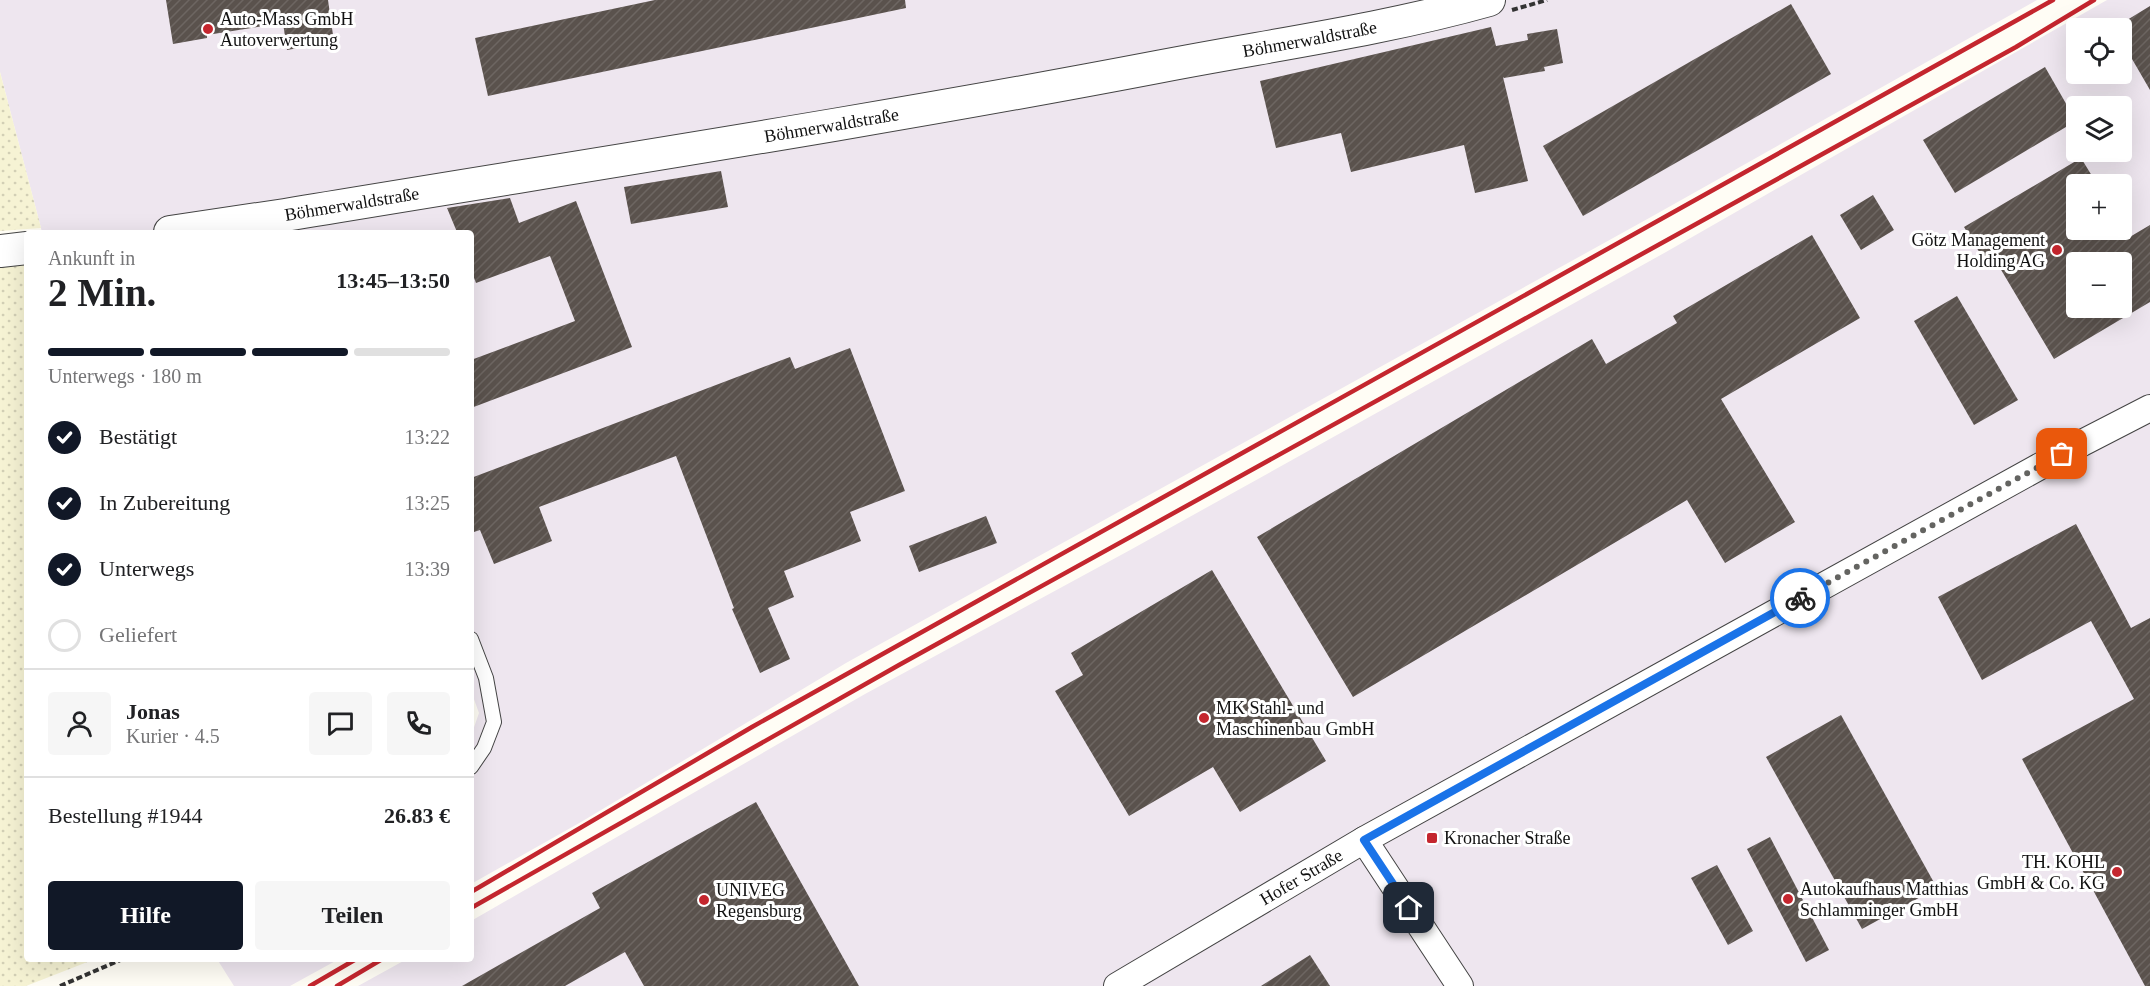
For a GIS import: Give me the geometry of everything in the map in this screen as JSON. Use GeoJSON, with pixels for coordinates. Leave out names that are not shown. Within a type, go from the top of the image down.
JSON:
{"type":"FeatureCollection","features":[{"type":"Feature","properties":{"kind":"street","name":"Böhmerwaldstraße"},"geometry":{"type":"LineString","coordinates":[[190,230],[287,220],[1056,86],[1447,12],[1489,0]]}},
{"type":"Feature","properties":{"kind":"street"},"geometry":{"type":"LineString","coordinates":[[0,250],[24,248]]}},
{"type":"Feature","properties":{"kind":"street","name":"Hofer Straße"},"geometry":{"type":"LineString","coordinates":[[1117,986],[1364,840],[2082,443],[2150,408]]}},
{"type":"Feature","properties":{"kind":"street"},"geometry":{"type":"LineString","coordinates":[[1364,840],[1460,986]]}},
{"type":"Feature","properties":{"kind":"lane"},"geometry":{"type":"LineString","coordinates":[[474,647],[486,678],[494,722],[484,748],[474,763]]}},
{"type":"Feature","properties":{"kind":"path"},"geometry":{"type":"LineString","coordinates":[[60,986],[116,962]]}},
{"type":"Feature","properties":{"kind":"shaded area"},"geometry":{"type":"Polygon","coordinates":[[[0,0],[2037,0],[1651,217],[846,663],[581,822],[474,882],[474,727],[479,713],[474,699],[474,230],[41,230],[0,72],[0,0]]]}},
{"type":"Feature","properties":{"kind":"shaded area"},"geometry":{"type":"Polygon","coordinates":[[[2107,0],[2150,0],[2150,986],[358,986],[402,962],[474,962],[474,919],[865,694],[1132,549],[1666,252],[2066,23],[2066,84],[2132,84],[2132,18],[2076,18],[2107,0]]]}},
{"type":"Feature","properties":{"kind":"shaded area"},"geometry":{"type":"Polygon","coordinates":[[[0,72],[41,228],[0,231],[0,72]]]}},
{"type":"Feature","properties":{"kind":"shaded area"},"geometry":{"type":"Polygon","coordinates":[[[24,263],[24,962],[87,962],[26,986],[0,986],[0,266],[24,263]]]}},
{"type":"Feature","properties":{"kind":"shaded area"},"geometry":{"type":"Polygon","coordinates":[[[219,962],[334,962],[290,986],[234,986],[219,962]]]}},
{"type":"Feature","properties":{"kind":"building","name":"Auto-Mass GmbH Autoverwertung"},"geometry":{"type":"Polygon","coordinates":[[[166,0],[328,0],[334,42],[287,50],[283,23],[207,35],[207,38],[173,44],[166,0]]]}},
{"type":"Feature","properties":{"kind":"building"},"geometry":{"type":"Polygon","coordinates":[[[655,0],[905,0],[906,8],[488,96],[475,38],[655,0]]]}},
{"type":"Feature","properties":{"kind":"building"},"geometry":{"type":"Polygon","coordinates":[[[1791,4],[1831,74],[1583,216],[1543,146],[1791,4]]]}},
{"type":"Feature","properties":{"kind":"building"},"geometry":{"type":"Polygon","coordinates":[[[2150,6],[2150,90],[2132,59],[2130,18],[2150,6]]]}},
{"type":"Feature","properties":{"kind":"building"},"geometry":{"type":"Polygon","coordinates":[[[1491,27],[1496,46],[1528,40],[1527,34],[1557,29],[1563,63],[1544,67],[1545,71],[1503,77],[1528,181],[1475,193],[1464,145],[1351,172],[1341,133],[1276,148],[1260,81],[1491,27]]]}},
{"type":"Feature","properties":{"kind":"building"},"geometry":{"type":"Polygon","coordinates":[[[2045,67],[2066,104],[2066,127],[1955,193],[1923,140],[2045,67]]]}},
{"type":"Feature","properties":{"kind":"building","name":"Götz Management Holding AG"},"geometry":{"type":"Polygon","coordinates":[[[2074,162],[2083,162],[2091,174],[2066,174],[2066,240],[2132,240],[2132,236],[2150,225],[2150,302],[2132,313],[2132,252],[2066,252],[2066,318],[2123,318],[2054,359],[1997,263],[1989,268],[1964,227],[2074,162]]]}},
{"type":"Feature","properties":{"kind":"building"},"geometry":{"type":"Polygon","coordinates":[[[721,171],[728,207],[631,224],[624,187],[721,171]]]}},
{"type":"Feature","properties":{"kind":"building"},"geometry":{"type":"Polygon","coordinates":[[[1873,195],[1894,230],[1861,250],[1840,215],[1873,195]]]}},
{"type":"Feature","properties":{"kind":"building"},"geometry":{"type":"Polygon","coordinates":[[[510,198],[519,223],[576,201],[632,347],[474,407],[474,359],[575,321],[550,256],[476,283],[474,278],[474,230],[456,230],[447,208],[510,198]]]}},
{"type":"Feature","properties":{"kind":"building"},"geometry":{"type":"Polygon","coordinates":[[[1812,235],[1860,318],[1721,399],[1795,522],[1725,563],[1687,500],[1353,697],[1257,537],[1592,339],[1606,364],[1677,323],[1673,316],[1812,235]]]}},
{"type":"Feature","properties":{"kind":"building"},"geometry":{"type":"Polygon","coordinates":[[[1957,296],[2018,400],[1974,425],[1914,321],[1957,296]]]}},
{"type":"Feature","properties":{"kind":"building"},"geometry":{"type":"Polygon","coordinates":[[[850,348],[905,491],[850,512],[861,541],[784,571],[794,597],[768,608],[790,659],[760,673],[732,609],[734,608],[676,456],[539,507],[552,541],[494,564],[480,530],[474,532],[474,477],[790,357],[795,369],[850,348]]]}},
{"type":"Feature","properties":{"kind":"building"},"geometry":{"type":"Polygon","coordinates":[[[986,516],[997,543],[919,572],[909,546],[986,516]]]}},
{"type":"Feature","properties":{"kind":"building"},"geometry":{"type":"Polygon","coordinates":[[[2076,524],[2131,628],[2150,618],[2150,986],[2145,986],[2022,759],[2134,699],[2091,621],[1982,680],[1938,597],[2076,524]]]}},
{"type":"Feature","properties":{"kind":"building","name":"MK Stahl- und Maschinenbau GmbH"},"geometry":{"type":"Polygon","coordinates":[[[1212,570],[1326,761],[1240,812],[1213,767],[1129,816],[1055,691],[1083,675],[1071,653],[1212,570]]]}},
{"type":"Feature","properties":{"kind":"building"},"geometry":{"type":"Polygon","coordinates":[[[1841,715],[1937,888],[1862,929],[1766,757],[1841,715]]]}},
{"type":"Feature","properties":{"kind":"building","name":"UNIVEG Regensburg"},"geometry":{"type":"Polygon","coordinates":[[[756,802],[859,986],[644,986],[625,952],[565,986],[462,986],[600,908],[592,893],[756,802]]]}},
{"type":"Feature","properties":{"kind":"building","name":"Autokaufhaus Matthias Schlamminger GmbH"},"geometry":{"type":"Polygon","coordinates":[[[1770,837],[1829,950],[1806,962],[1747,849],[1770,837]]]}},
{"type":"Feature","properties":{"kind":"building"},"geometry":{"type":"Polygon","coordinates":[[[1717,865],[1753,931],[1728,945],[1691,878],[1717,865]]]}},
{"type":"Feature","properties":{"kind":"building"},"geometry":{"type":"Polygon","coordinates":[[[1310,955],[1330,986],[1261,986],[1310,955]]]}},
{"type":"Feature","properties":{"kind":"railway"},"geometry":{"type":"LineString","coordinates":[[474,890],[752,727],[2053,0]]}},
{"type":"Feature","properties":{"kind":"railway"},"geometry":{"type":"LineString","coordinates":[[474,906],[899,665],[2016,47],[2094,0]]}},
{"type":"Feature","properties":{"kind":"railway"},"geometry":{"type":"LineString","coordinates":[[310,986],[351,962]]}},
{"type":"Feature","properties":{"kind":"railway"},"geometry":{"type":"LineString","coordinates":[[337,986],[377,962]]}},
{"type":"Feature","properties":{"kind":"way so far"},"geometry":{"type":"LineString","coordinates":[[1800,598],[2062,454]]}},
{"type":"Feature","properties":{"kind":"place","name":"Auto-Mass GmbH Autoverwertung"},"geometry":{"type":"Point","coordinates":[208,29]}},
{"type":"Feature","properties":{"kind":"place","name":"Götz Management Holding AG"},"geometry":{"type":"Point","coordinates":[2057,250]}},
{"type":"Feature","properties":{"kind":"place","name":"MK Stahl- und Maschinenbau GmbH"},"geometry":{"type":"Point","coordinates":[1204,718]}},
{"type":"Feature","properties":{"kind":"place","name":"Kronacher Straße"},"geometry":{"type":"Point","coordinates":[1432,838]}},
{"type":"Feature","properties":{"kind":"place","name":"TH. KOHL GmbH & Co. KG"},"geometry":{"type":"Point","coordinates":[2117,872]}},
{"type":"Feature","properties":{"kind":"place","name":"Autokaufhaus Matthias Schlamminger GmbH"},"geometry":{"type":"Point","coordinates":[1788,899]}},
{"type":"Feature","properties":{"kind":"place","name":"UNIVEG Regensburg"},"geometry":{"type":"Point","coordinates":[704,900]}},
{"type":"Feature","properties":{"kind":"route"},"geometry":{"type":"LineString","coordinates":[[1409,908],[1364,840],[1800,598]]}}]}
